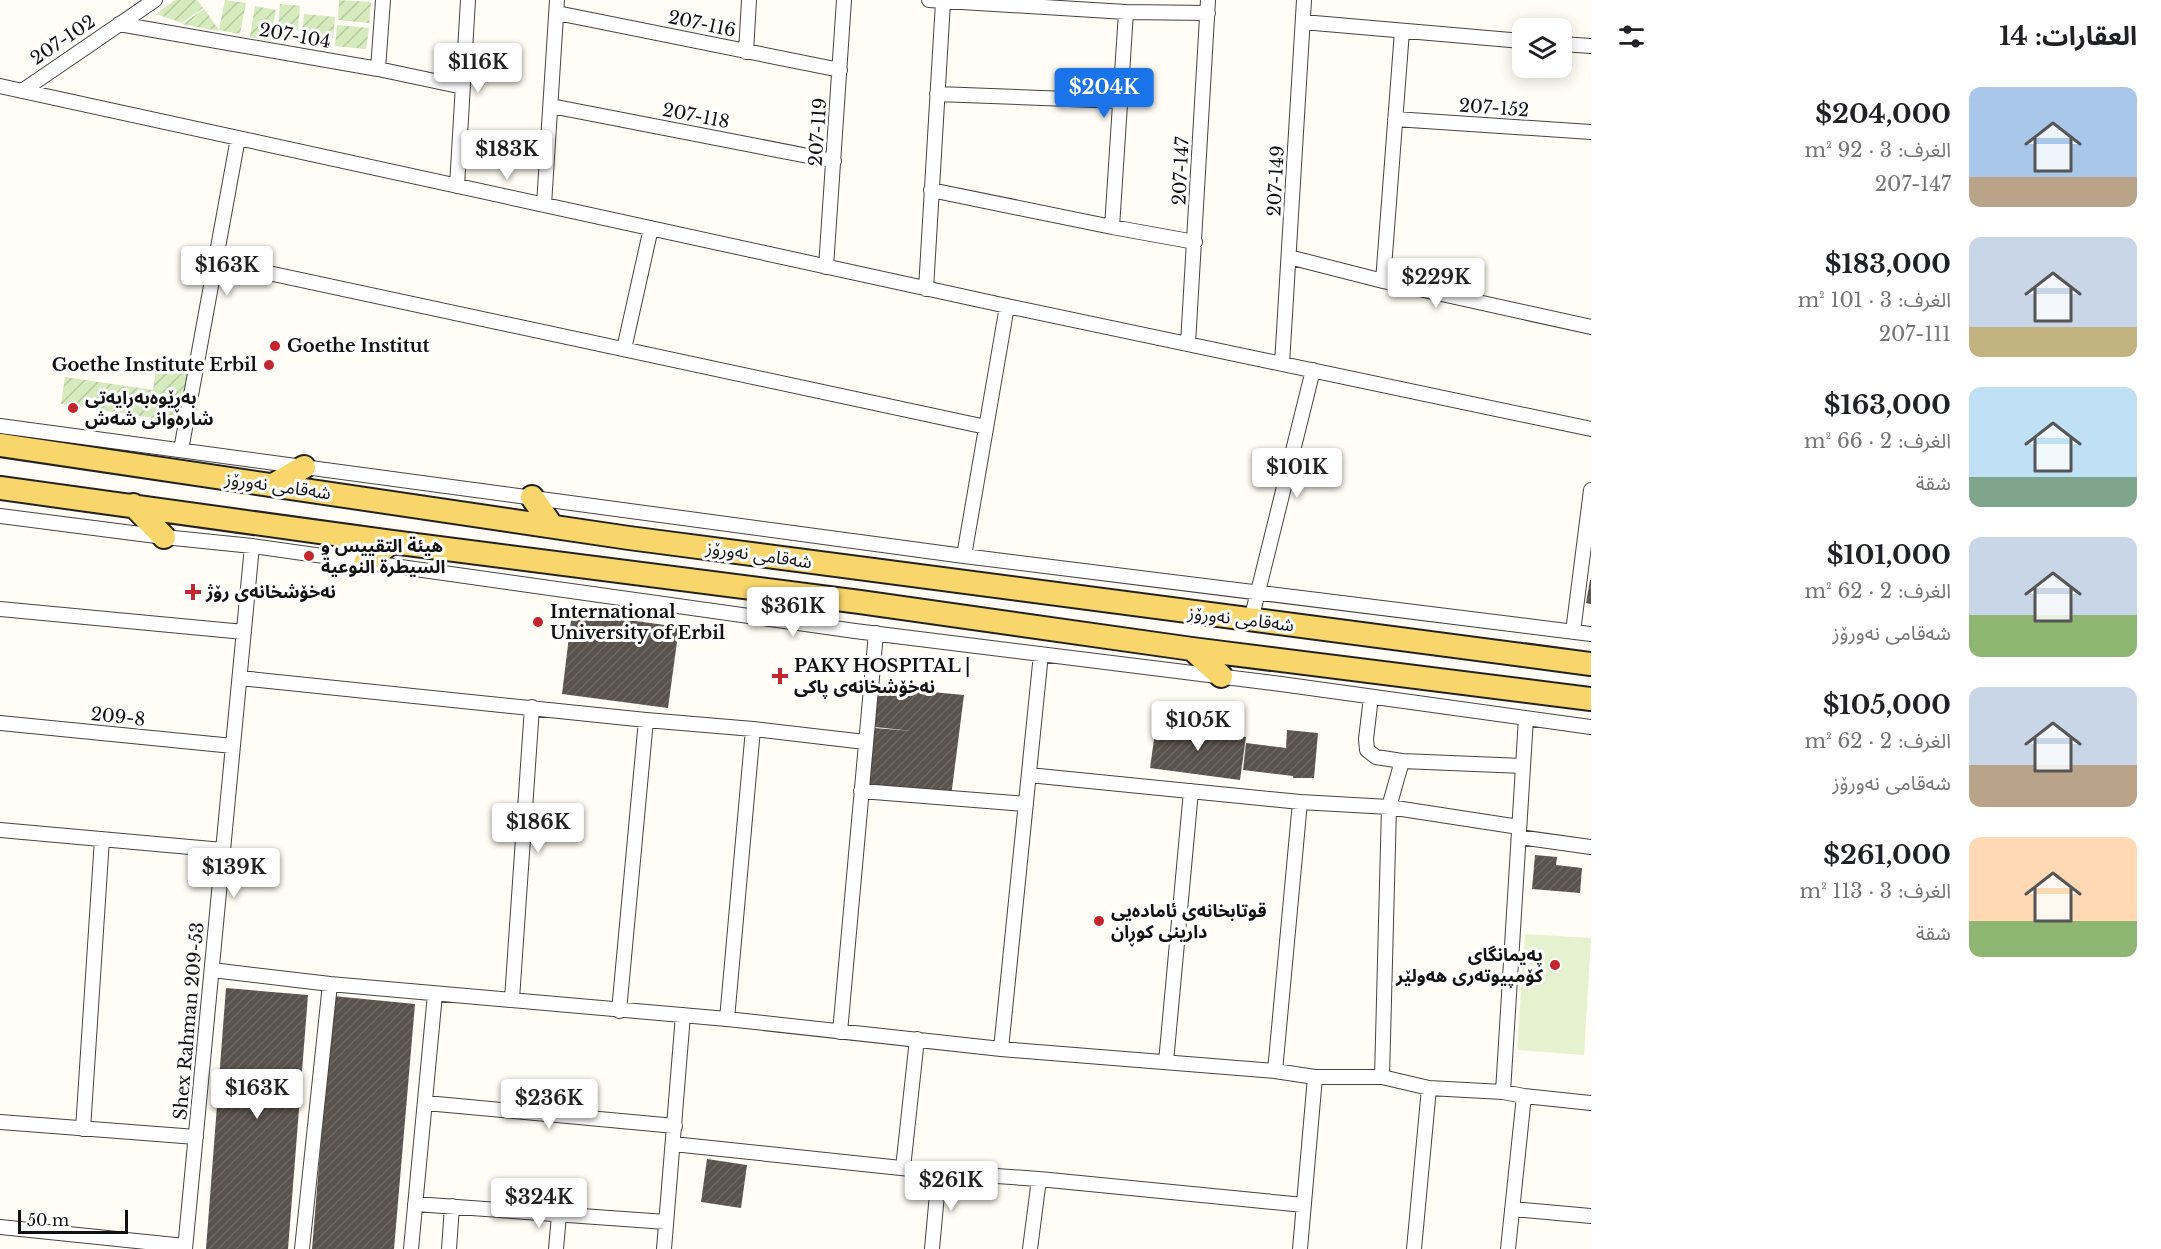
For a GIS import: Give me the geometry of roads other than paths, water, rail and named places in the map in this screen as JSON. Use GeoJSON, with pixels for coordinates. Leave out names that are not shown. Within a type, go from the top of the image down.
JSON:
{"type":"FeatureCollection","features":[{"type":"Feature","properties":{"kind":"main road","name":"شەقامی نەورۆز"},"geometry":{"type":"LineString","coordinates":[[0,445],[655,542],[1591,664]]}},
{"type":"Feature","properties":{"kind":"main road"},"geometry":{"type":"LineString","coordinates":[[273,485],[304,467]]}},
{"type":"Feature","properties":{"kind":"main road","name":"شەقامی نەورۆز"},"geometry":{"type":"LineString","coordinates":[[0,488],[619,571],[858,616],[1192,649],[1591,699]]}},
{"type":"Feature","properties":{"kind":"main road"},"geometry":{"type":"LineString","coordinates":[[532,497],[552,526]]}},
{"type":"Feature","properties":{"kind":"main road"},"geometry":{"type":"LineString","coordinates":[[133,505],[164,537]]}},
{"type":"Feature","properties":{"kind":"main road"},"geometry":{"type":"LineString","coordinates":[[619,571],[628,560],[629,538]]}},
{"type":"Feature","properties":{"kind":"main road"},"geometry":{"type":"LineString","coordinates":[[365,563],[392,542]]}},
{"type":"Feature","properties":{"kind":"main road"},"geometry":{"type":"LineString","coordinates":[[652,576],[648,558],[655,542]]}},
{"type":"Feature","properties":{"kind":"main road"},"geometry":{"type":"LineString","coordinates":[[1192,649],[1221,676]]}},
{"type":"Feature","properties":{"kind":"street","name":"207-102"},"geometry":{"type":"LineString","coordinates":[[22,91],[154,0]]}},
{"type":"Feature","properties":{"kind":"street"},"geometry":{"type":"LineString","coordinates":[[378,69],[383,0]]}},
{"type":"Feature","properties":{"kind":"street"},"geometry":{"type":"LineString","coordinates":[[457,186],[468,0]]}},
{"type":"Feature","properties":{"kind":"street"},"geometry":{"type":"LineString","coordinates":[[746,52],[749,0]]}},
{"type":"Feature","properties":{"kind":"street","name":"207-119"},"geometry":{"type":"LineString","coordinates":[[826,267],[844,0]]}},
{"type":"Feature","properties":{"kind":"street","name":"207-149"},"geometry":{"type":"LineString","coordinates":[[1282,364],[1304,0]]}},
{"type":"Feature","properties":{"kind":"street"},"geometry":{"type":"LineString","coordinates":[[926,289],[937,94],[936,1],[1126,12],[1208,7]]}},
{"type":"Feature","properties":{"kind":"street"},"geometry":{"type":"LineString","coordinates":[[544,205],[557,6]]}},
{"type":"Feature","properties":{"kind":"street","name":"207-116"},"geometry":{"type":"LineString","coordinates":[[557,6],[746,52],[840,70]]}},
{"type":"Feature","properties":{"kind":"street","name":"207-147"},"geometry":{"type":"LineString","coordinates":[[1188,344],[1208,7]]}},
{"type":"Feature","properties":{"kind":"street"},"geometry":{"type":"LineString","coordinates":[[1112,227],[1126,12]]}},
{"type":"Feature","properties":{"kind":"street"},"geometry":{"type":"LineString","coordinates":[[1303,22],[1512,40]]}},
{"type":"Feature","properties":{"kind":"street","name":"207-104"},"geometry":{"type":"LineString","coordinates":[[119,24],[378,69],[463,87]]}},
{"type":"Feature","properties":{"kind":"street"},"geometry":{"type":"LineString","coordinates":[[1383,281],[1402,31]]}},
{"type":"Feature","properties":{"kind":"street"},"geometry":{"type":"LineString","coordinates":[[1572,45],[1591,46]]}},
{"type":"Feature","properties":{"kind":"street"},"geometry":{"type":"LineString","coordinates":[[0,86],[926,289],[1591,429]]}},
{"type":"Feature","properties":{"kind":"street"},"geometry":{"type":"LineString","coordinates":[[937,94],[1120,101]]}},
{"type":"Feature","properties":{"kind":"street","name":"207-118"},"geometry":{"type":"LineString","coordinates":[[551,106],[834,161]]}},
{"type":"Feature","properties":{"kind":"street","name":"207-152"},"geometry":{"type":"LineString","coordinates":[[1395,119],[1591,132]]}},
{"type":"Feature","properties":{"kind":"street"},"geometry":{"type":"LineString","coordinates":[[181,450],[238,138]]}},
{"type":"Feature","properties":{"kind":"street"},"geometry":{"type":"LineString","coordinates":[[931,190],[1195,242]]}},
{"type":"Feature","properties":{"kind":"street"},"geometry":{"type":"LineString","coordinates":[[624,348],[651,228]]}},
{"type":"Feature","properties":{"kind":"street"},"geometry":{"type":"LineString","coordinates":[[1289,257],[1383,281],[1591,327]]}},
{"type":"Feature","properties":{"kind":"street"},"geometry":{"type":"LineString","coordinates":[[217,262],[986,427]]}},
{"type":"Feature","properties":{"kind":"street"},"geometry":{"type":"LineString","coordinates":[[964,556],[1007,306]]}},
{"type":"Feature","properties":{"kind":"street"},"geometry":{"type":"LineString","coordinates":[[1251,620],[1313,370]]}},
{"type":"Feature","properties":{"kind":"street"},"geometry":{"type":"LineString","coordinates":[[0,426],[964,556],[1591,634]]}},
{"type":"Feature","properties":{"kind":"street"},"geometry":{"type":"LineString","coordinates":[[1573,632],[1591,490]]}},
{"type":"Feature","properties":{"kind":"street"},"geometry":{"type":"LineString","coordinates":[[0,516],[252,546],[365,563],[858,616],[876,633],[1221,676],[1591,728]]}},
{"type":"Feature","properties":{"kind":"street","name":"Shex Rahman 209-53"},"geometry":{"type":"LineString","coordinates":[[185,1248],[252,546]]}},
{"type":"Feature","properties":{"kind":"street"},"geometry":{"type":"LineString","coordinates":[[0,609],[244,632]]}},
{"type":"Feature","properties":{"kind":"street"},"geometry":{"type":"LineString","coordinates":[[840,1032],[876,633]]}},
{"type":"Feature","properties":{"kind":"street"},"geometry":{"type":"LineString","coordinates":[[1001,1049],[1041,654]]}},
{"type":"Feature","properties":{"kind":"street"},"geometry":{"type":"LineString","coordinates":[[240,678],[865,742]]}},
{"type":"Feature","properties":{"kind":"street"},"geometry":{"type":"LineString","coordinates":[[1371,697],[1365,739],[1367,750],[1376,757],[1402,761],[1523,766]]}},
{"type":"Feature","properties":{"kind":"street"},"geometry":{"type":"LineString","coordinates":[[512,999],[532,707]]}},
{"type":"Feature","properties":{"kind":"street"},"geometry":{"type":"LineString","coordinates":[[1503,1092],[1526,718]]}},
{"type":"Feature","properties":{"kind":"street"},"geometry":{"type":"LineString","coordinates":[[620,1011],[646,720]]}},
{"type":"Feature","properties":{"kind":"street","name":"209-8"},"geometry":{"type":"LineString","coordinates":[[0,723],[233,746]]}},
{"type":"Feature","properties":{"kind":"street"},"geometry":{"type":"LineString","coordinates":[[727,1019],[753,729]]}},
{"type":"Feature","properties":{"kind":"street"},"geometry":{"type":"LineString","coordinates":[[1382,1077],[1389,807],[1402,761]]}},
{"type":"Feature","properties":{"kind":"street"},"geometry":{"type":"LineString","coordinates":[[1029,775],[1300,802],[1389,807],[1591,847]]}},
{"type":"Feature","properties":{"kind":"street"},"geometry":{"type":"LineString","coordinates":[[861,791],[1026,804]]}},
{"type":"Feature","properties":{"kind":"street"},"geometry":{"type":"LineString","coordinates":[[1166,1062],[1191,792]]}},
{"type":"Feature","properties":{"kind":"street"},"geometry":{"type":"LineString","coordinates":[[1275,1071],[1300,802]]}},
{"type":"Feature","properties":{"kind":"street"},"geometry":{"type":"LineString","coordinates":[[0,834],[102,839],[223,850]]}},
{"type":"Feature","properties":{"kind":"street"},"geometry":{"type":"LineString","coordinates":[[83,1129],[102,839]]}},
{"type":"Feature","properties":{"kind":"street"},"geometry":{"type":"LineString","coordinates":[[212,970],[435,994],[727,1019],[1001,1049],[1275,1071],[1315,1077],[1382,1077],[1429,1088],[1503,1092],[1591,1103]]}},
{"type":"Feature","properties":{"kind":"street"},"geometry":{"type":"LineString","coordinates":[[302,1249],[330,984]]}},
{"type":"Feature","properties":{"kind":"street"},"geometry":{"type":"LineString","coordinates":[[411,1249],[435,994]]}},
{"type":"Feature","properties":{"kind":"street"},"geometry":{"type":"LineString","coordinates":[[664,1249],[683,1015]]}},
{"type":"Feature","properties":{"kind":"street"},"geometry":{"type":"LineString","coordinates":[[903,1168],[917,1040]]}},
{"type":"Feature","properties":{"kind":"street"},"geometry":{"type":"LineString","coordinates":[[1300,1249],[1315,1077]]}},
{"type":"Feature","properties":{"kind":"street"},"geometry":{"type":"LineString","coordinates":[[1414,1249],[1429,1088]]}},
{"type":"Feature","properties":{"kind":"street"},"geometry":{"type":"LineString","coordinates":[[1508,1249],[1524,1096]]}},
{"type":"Feature","properties":{"kind":"street"},"geometry":{"type":"LineString","coordinates":[[426,1103],[675,1126]]}},
{"type":"Feature","properties":{"kind":"street"},"geometry":{"type":"LineString","coordinates":[[0,1122],[196,1137]]}},
{"type":"Feature","properties":{"kind":"street"},"geometry":{"type":"LineString","coordinates":[[673,1144],[939,1172],[1039,1179],[1304,1205]]}},
{"type":"Feature","properties":{"kind":"street"},"geometry":{"type":"LineString","coordinates":[[932,1249],[939,1172]]}},
{"type":"Feature","properties":{"kind":"street"},"geometry":{"type":"LineString","coordinates":[[1030,1249],[1039,1179]]}},
{"type":"Feature","properties":{"kind":"street"},"geometry":{"type":"LineString","coordinates":[[416,1204],[666,1222]]}},
{"type":"Feature","properties":{"kind":"street"},"geometry":{"type":"LineString","coordinates":[[448,1249],[452,1206]]}},
{"type":"Feature","properties":{"kind":"street"},"geometry":{"type":"LineString","coordinates":[[1512,1209],[1591,1216]]}},
{"type":"Feature","properties":{"kind":"street"},"geometry":{"type":"LineString","coordinates":[[556,1249],[559,1215]]}},
{"type":"Feature","properties":{"kind":"street"},"geometry":{"type":"LineString","coordinates":[[0,1227],[185,1248]]}},
{"type":"Feature","properties":{"kind":"place","name":"Goethe Institut"},"geometry":{"type":"Point","coordinates":[275,346]}},
{"type":"Feature","properties":{"kind":"place","name":"Goethe Institute Erbil"},"geometry":{"type":"Point","coordinates":[269,365]}},
{"type":"Feature","properties":{"kind":"place","name":"بەڕێوەبەرایەتی شارەوانی شەش"},"geometry":{"type":"Point","coordinates":[73,408]}},
{"type":"Feature","properties":{"kind":"place","name":"هيئة التقييس و السيطرة النوعية"},"geometry":{"type":"Point","coordinates":[309,556]}},
{"type":"Feature","properties":{"kind":"place","name":"نەخۆشخانەی رۆژ"},"geometry":{"type":"Point","coordinates":[193,592]}},
{"type":"Feature","properties":{"kind":"place","name":"International University of Erbil"},"geometry":{"type":"Point","coordinates":[538,622]}},
{"type":"Feature","properties":{"kind":"place","name":"PAKY HOSPITAL | نەخۆشخانەی پاکی"},"geometry":{"type":"Point","coordinates":[780,676]}},
{"type":"Feature","properties":{"kind":"place","name":"قوتابخانەی ئامادەیی دارینی کوڕان"},"geometry":{"type":"Point","coordinates":[1099,921]}},
{"type":"Feature","properties":{"kind":"place","name":"پەیمانگای کۆمپیوتەری هەولێر"},"geometry":{"type":"Point","coordinates":[1555,965]}}]}
